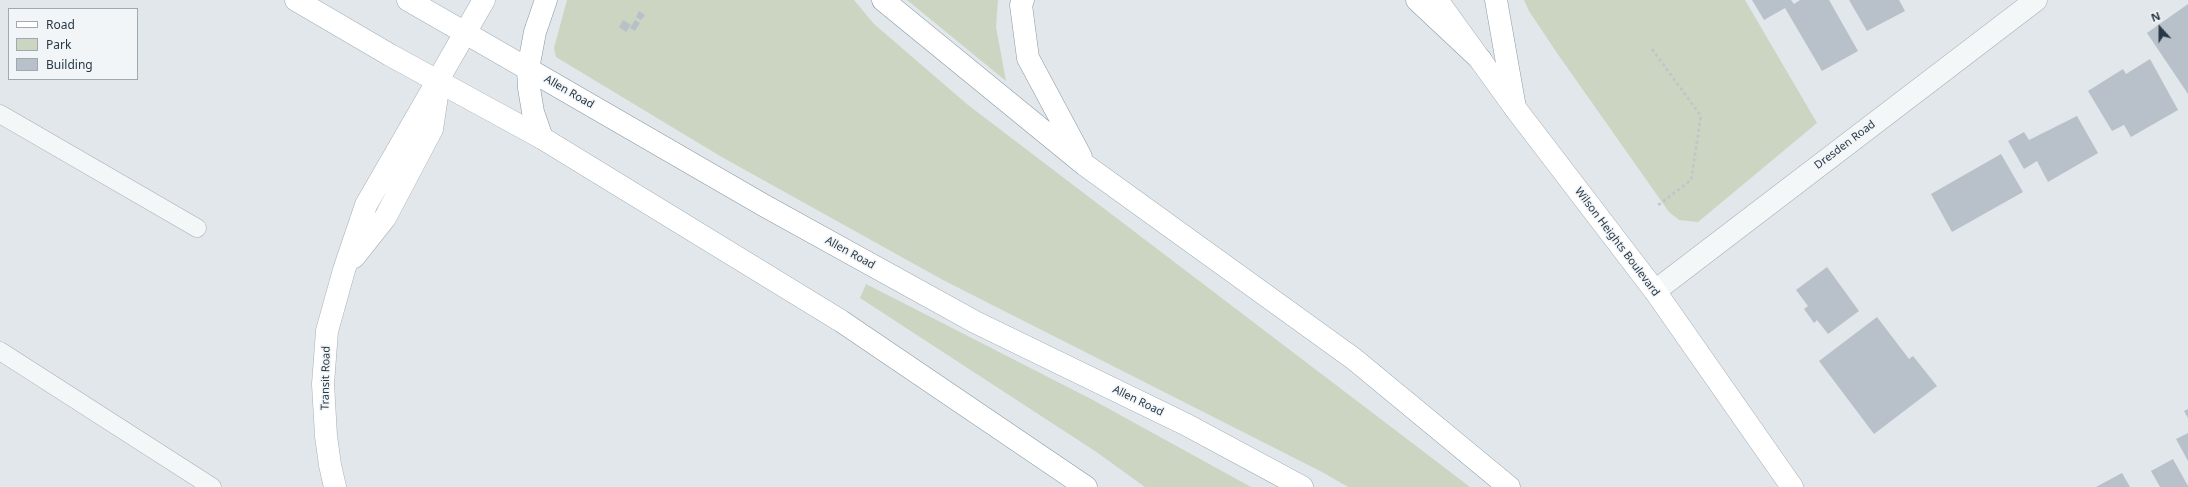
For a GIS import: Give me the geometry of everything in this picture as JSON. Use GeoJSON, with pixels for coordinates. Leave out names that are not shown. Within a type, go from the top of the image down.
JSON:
{"type":"FeatureCollection","features":[{"type":"Feature","properties":{"kind":"main road"},"geometry":{"type":"LineString","coordinates":[[296,0],[439,82],[542,138],[841,321],[1086,487]]}},
{"type":"Feature","properties":{"kind":"main road","name":"Allen Road"},"geometry":{"type":"LineString","coordinates":[[408,0],[765,206],[975,322],[1187,425],[1302,487]]}},
{"type":"Feature","properties":{"kind":"main road","name":"Transit Road"},"geometry":{"type":"LineString","coordinates":[[335,487],[328,451],[323,384],[327,331],[344,270],[385,218],[432,129],[439,82],[484,0]]}},
{"type":"Feature","properties":{"kind":"main road"},"geometry":{"type":"LineString","coordinates":[[542,138],[533,112],[529,88],[528,69],[535,32],[546,0]]}},
{"type":"Feature","properties":{"kind":"main road"},"geometry":{"type":"LineString","coordinates":[[883,0],[1085,165],[1354,359],[1509,487]]}},
{"type":"Feature","properties":{"kind":"main road"},"geometry":{"type":"LineString","coordinates":[[1022,0],[1021,5],[1028,58],[1085,165]]}},
{"type":"Feature","properties":{"kind":"main road"},"geometry":{"type":"LineString","coordinates":[[1417,0],[1481,60]]}},
{"type":"Feature","properties":{"kind":"main road","name":"Wilson Heights Boulevard"},"geometry":{"type":"LineString","coordinates":[[1437,0],[1515,108],[1655,291],[1792,487]]}},
{"type":"Feature","properties":{"kind":"main road"},"geometry":{"type":"LineString","coordinates":[[1496,0],[1515,108]]}},
{"type":"Feature","properties":{"kind":"street","name":"Dresden Road"},"geometry":{"type":"LineString","coordinates":[[1655,291],[2036,0]]}},
{"type":"Feature","properties":{"kind":"lane"},"geometry":{"type":"LineString","coordinates":[[0,114],[197,228]]}},
{"type":"Feature","properties":{"kind":"lane"},"geometry":{"type":"LineString","coordinates":[[0,351],[212,487]]}},
{"type":"Feature","properties":{"kind":"path"},"geometry":{"type":"LineString","coordinates":[[1652,49],[1701,116],[1692,180],[1657,206]]}},
{"type":"Feature","properties":{"kind":"green space"},"geometry":{"type":"Polygon","coordinates":[[[567,0],[854,0],[874,24],[968,105],[1470,487],[1348,487],[1324,473],[943,280],[720,156],[556,57],[554,48],[567,0]]]}},
{"type":"Feature","properties":{"kind":"green space"},"geometry":{"type":"Polygon","coordinates":[[[907,0],[998,0],[996,27],[1006,81],[907,0]]]}},
{"type":"Feature","properties":{"kind":"green space"},"geometry":{"type":"Polygon","coordinates":[[[1524,0],[1745,0],[1817,123],[1698,222],[1679,220],[1669,212],[1557,53],[1529,11],[1524,0]]]}},
{"type":"Feature","properties":{"kind":"green space"},"geometry":{"type":"Polygon","coordinates":[[[866,284],[1091,399],[1251,487],[1145,487],[1095,451],[860,298],[866,284]]]}},
{"type":"Feature","properties":{"kind":"building"},"geometry":{"type":"Polygon","coordinates":[[[1752,0],[1791,0],[1794,4],[1800,0],[1829,0],[1858,51],[1822,71],[1785,8],[1764,20],[1752,0]]]}},
{"type":"Feature","properties":{"kind":"building"},"geometry":{"type":"Polygon","coordinates":[[[1849,0],[1899,0],[1905,11],[1867,31],[1849,0]]]}},
{"type":"Feature","properties":{"kind":"building"},"geometry":{"type":"Polygon","coordinates":[[[2188,4],[2188,94],[2147,33],[2188,4]]]}},
{"type":"Feature","properties":{"kind":"building"},"geometry":{"type":"Polygon","coordinates":[[[639,11],[645,15],[641,20],[636,17],[639,11]]]}},
{"type":"Feature","properties":{"kind":"building"},"geometry":{"type":"Polygon","coordinates":[[[623,20],[631,25],[626,32],[619,27],[623,20]]]}},
{"type":"Feature","properties":{"kind":"building"},"geometry":{"type":"Polygon","coordinates":[[[635,20],[640,23],[635,31],[630,28],[635,20]]]}},
{"type":"Feature","properties":{"kind":"building"},"geometry":{"type":"Polygon","coordinates":[[[2150,59],[2178,110],[2131,137],[2124,125],[2112,131],[2088,91],[2123,69],[2126,74],[2150,59]]]}},
{"type":"Feature","properties":{"kind":"building"},"geometry":{"type":"Polygon","coordinates":[[[2077,116],[2098,153],[2048,182],[2037,161],[2024,169],[2008,141],[2024,132],[2029,140],[2077,116]]]}},
{"type":"Feature","properties":{"kind":"building"},"geometry":{"type":"Polygon","coordinates":[[[2001,154],[2023,192],[1952,232],[1931,194],[2001,154]]]}},
{"type":"Feature","properties":{"kind":"building"},"geometry":{"type":"Polygon","coordinates":[[[1827,267],[1859,311],[1828,334],[1817,320],[1814,323],[1804,309],[1808,306],[1796,290],[1827,267]]]}},
{"type":"Feature","properties":{"kind":"building"},"geometry":{"type":"Polygon","coordinates":[[[1877,317],[1909,359],[1913,356],[1937,386],[1874,434],[1819,361],[1877,317]]]}},
{"type":"Feature","properties":{"kind":"building"},"geometry":{"type":"Polygon","coordinates":[[[2188,409],[2188,418],[2184,411],[2188,409]]]}},
{"type":"Feature","properties":{"kind":"building"},"geometry":{"type":"Polygon","coordinates":[[[2188,433],[2188,461],[2176,439],[2188,433]]]}},
{"type":"Feature","properties":{"kind":"building"},"geometry":{"type":"Polygon","coordinates":[[[2173,459],[2188,487],[2160,487],[2151,471],[2173,459]]]}},
{"type":"Feature","properties":{"kind":"building"},"geometry":{"type":"Polygon","coordinates":[[[2122,473],[2130,487],[2096,487],[2122,473]]]}}]}
